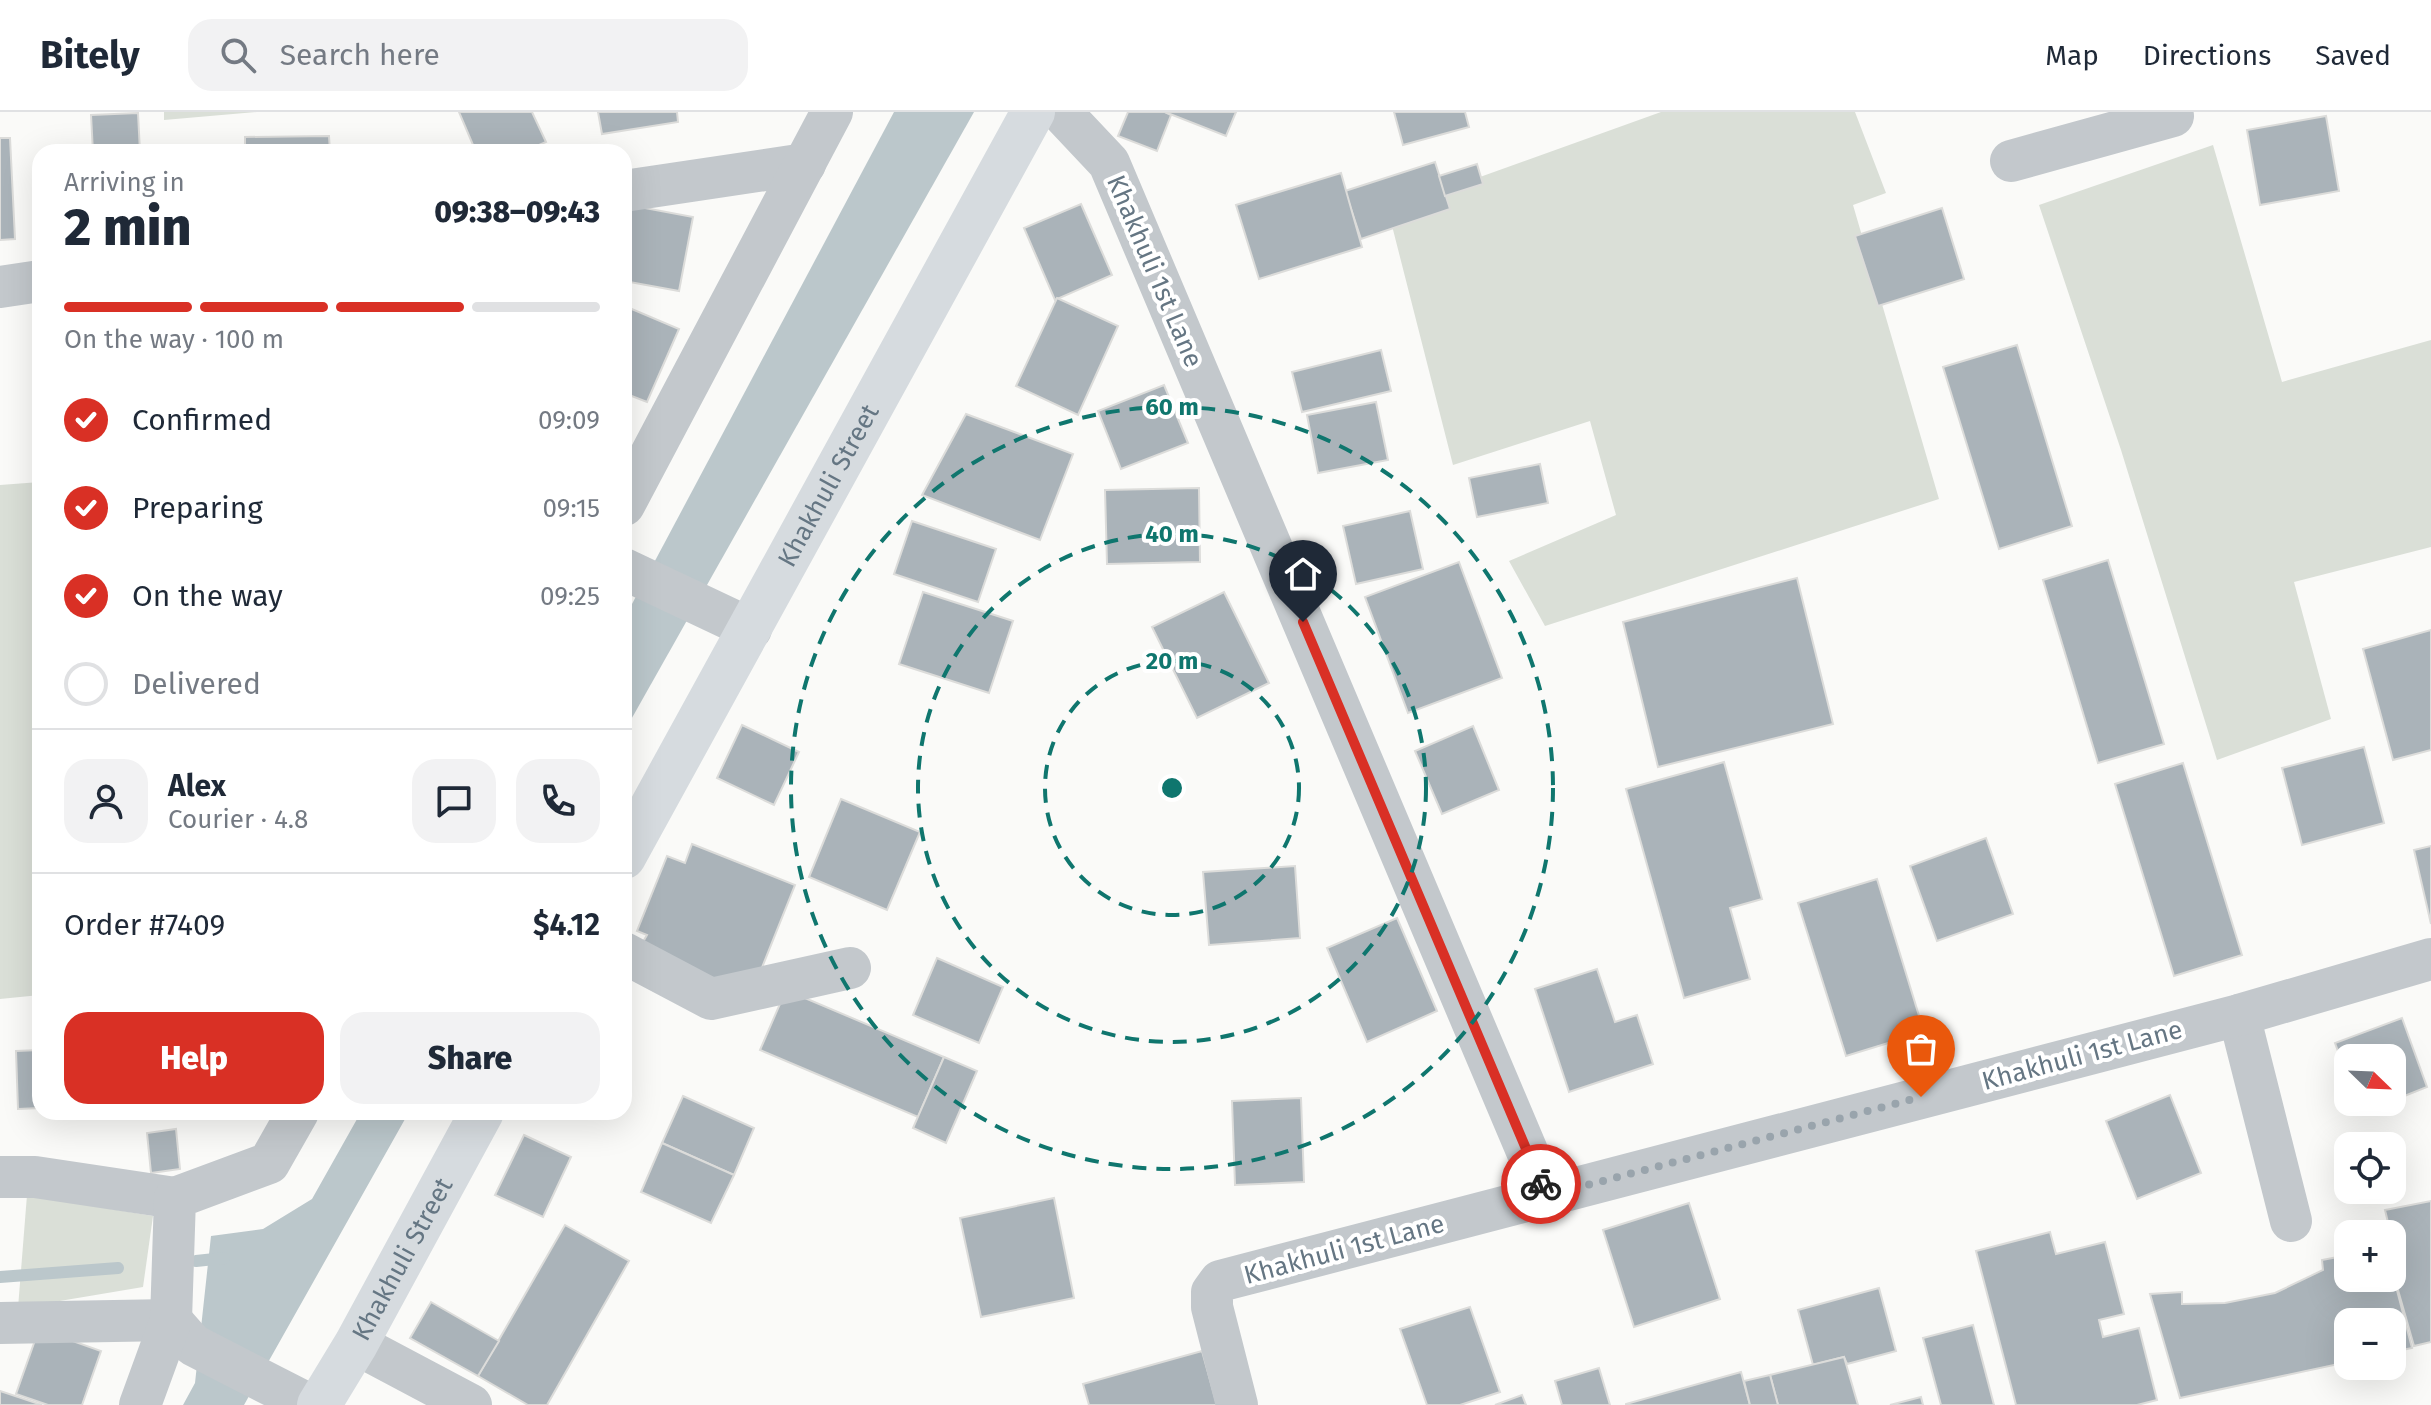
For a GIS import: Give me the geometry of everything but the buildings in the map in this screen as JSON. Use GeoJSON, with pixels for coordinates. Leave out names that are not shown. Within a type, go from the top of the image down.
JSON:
{"type":"FeatureCollection","features":[{"type":"Feature","properties":{"kind":"main road","name":"Khakhuli Street"},"geometry":{"type":"LineString","coordinates":[[632,843],[1033,112]]}},
{"type":"Feature","properties":{"kind":"main road","name":"Khakhuli Street"},"geometry":{"type":"LineString","coordinates":[[319,1405],[356,1344],[478,1120]]}},
{"type":"Feature","properties":{"kind":"street"},"geometry":{"type":"LineString","coordinates":[[632,490],[832,112]]}},
{"type":"Feature","properties":{"kind":"street","name":"Khakhuli 1st Lane"},"geometry":{"type":"LineString","coordinates":[[1061,112],[1109,163],[1546,1196]]}},
{"type":"Feature","properties":{"kind":"street"},"geometry":{"type":"LineString","coordinates":[[2011,161],[2172,114]]}},
{"type":"Feature","properties":{"kind":"street"},"geometry":{"type":"LineString","coordinates":[[632,190],[805,164]]}},
{"type":"Feature","properties":{"kind":"street"},"geometry":{"type":"LineString","coordinates":[[0,287],[32,282]]}},
{"type":"Feature","properties":{"kind":"street"},"geometry":{"type":"LineString","coordinates":[[632,573],[751,629]]}},
{"type":"Feature","properties":{"kind":"street"},"geometry":{"type":"LineString","coordinates":[[632,957],[711,999],[850,968]]}},
{"type":"Feature","properties":{"kind":"street","name":"Khakhuli 1st Lane"},"geometry":{"type":"LineString","coordinates":[[1237,1405],[1212,1307],[1212,1292],[1220,1281],[2239,1015],[2431,959]]}},
{"type":"Feature","properties":{"kind":"street"},"geometry":{"type":"LineString","coordinates":[[2239,1015],[2291,1221]]}},
{"type":"Feature","properties":{"kind":"street"},"geometry":{"type":"LineString","coordinates":[[0,1177],[35,1177],[175,1198],[269,1163],[293,1120]]}},
{"type":"Feature","properties":{"kind":"street"},"geometry":{"type":"LineString","coordinates":[[140,1405],[182,1333],[175,1198]]}},
{"type":"Feature","properties":{"kind":"street"},"geometry":{"type":"LineString","coordinates":[[0,1323],[182,1333],[310,1405]]}},
{"type":"Feature","properties":{"kind":"street"},"geometry":{"type":"LineString","coordinates":[[356,1344],[471,1405]]}},
{"type":"Feature","properties":{"kind":"shaded area"},"geometry":{"type":"Polygon","coordinates":[[[164,112],[257,112],[164,120],[164,112]]]}},
{"type":"Feature","properties":{"kind":"shaded area"},"geometry":{"type":"Polygon","coordinates":[[[894,112],[974,112],[632,718],[632,604],[894,112]]]}},
{"type":"Feature","properties":{"kind":"shaded area"},"geometry":{"type":"Polygon","coordinates":[[[1661,112],[1855,112],[1886,193],[1853,205],[1939,499],[1545,626],[1509,561],[1616,515],[1590,421],[1453,465],[1388,210],[1661,112]]]}},
{"type":"Feature","properties":{"kind":"shaded area"},"geometry":{"type":"Polygon","coordinates":[[[2213,145],[2282,382],[2431,340],[2431,547],[2294,582],[2331,719],[2217,760],[2121,450],[2039,205],[2213,145]]]}},
{"type":"Feature","properties":{"kind":"shaded area"},"geometry":{"type":"Polygon","coordinates":[[[32,483],[32,996],[0,999],[0,485],[32,483]]]}},
{"type":"Feature","properties":{"kind":"shaded area"},"geometry":{"type":"Polygon","coordinates":[[[356,1120],[404,1120],[244,1405],[183,1405],[195,1383],[211,1236],[263,1229],[312,1199],[356,1120]]]}},
{"type":"Feature","properties":{"kind":"shaded area"},"geometry":{"type":"Polygon","coordinates":[[[27,1195],[153,1216],[143,1287],[18,1308],[27,1195]]]}},
{"type":"Feature","properties":{"kind":"waterway"},"geometry":{"type":"LineString","coordinates":[[196,1261],[224,1258]]}},
{"type":"Feature","properties":{"kind":"waterway"},"geometry":{"type":"LineString","coordinates":[[0,1277],[118,1268]]}},
{"type":"Feature","properties":{"kind":"way so far"},"geometry":{"type":"LineString","coordinates":[[1541,1184],[1546,1196],[1921,1097]]}},
{"type":"Feature","properties":{"kind":"route"},"geometry":{"type":"LineString","coordinates":[[1303,622],[1541,1184]]}}]}
